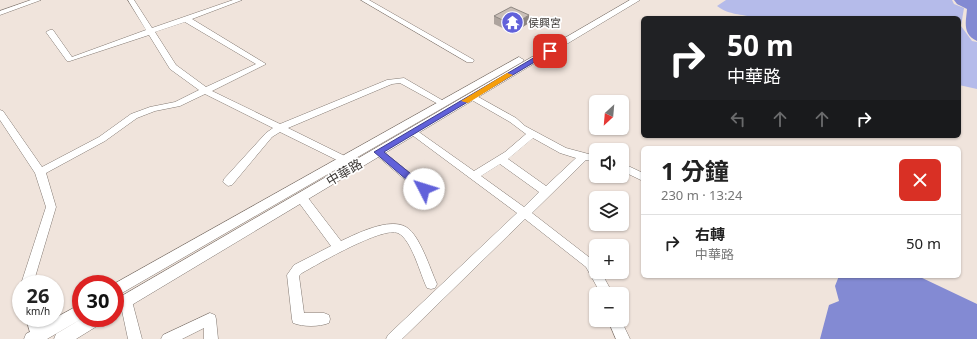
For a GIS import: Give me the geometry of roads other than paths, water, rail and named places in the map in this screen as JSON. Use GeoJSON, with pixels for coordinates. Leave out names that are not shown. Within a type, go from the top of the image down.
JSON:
{"type":"FeatureCollection","features":[{"type":"Feature","properties":{"kind":"main road","name":"中華路"},"geometry":{"type":"LineString","coordinates":[[124,286],[624,0]]}},
{"type":"Feature","properties":{"kind":"main road","name":"中華路"},"geometry":{"type":"LineString","coordinates":[[126,301],[636,0]]}},
{"type":"Feature","properties":{"kind":"main road"},"geometry":{"type":"LineString","coordinates":[[34,338],[72,316]]}},
{"type":"Feature","properties":{"kind":"main road"},"geometry":{"type":"LineString","coordinates":[[62,339],[82,327]]}},
{"type":"Feature","properties":{"kind":"street"},"geometry":{"type":"LineString","coordinates":[[0,13],[38,0]]}},
{"type":"Feature","properties":{"kind":"street"},"geometry":{"type":"LineString","coordinates":[[131,0],[173,67],[205,91],[355,165]]}},
{"type":"Feature","properties":{"kind":"street"},"geometry":{"type":"LineString","coordinates":[[50,32],[70,59],[73,59],[239,0]]}},
{"type":"Feature","properties":{"kind":"street"},"geometry":{"type":"LineString","coordinates":[[364,0],[470,60]]}},
{"type":"Feature","properties":{"kind":"street"},"geometry":{"type":"LineString","coordinates":[[40,172],[102,139],[134,116],[153,109],[177,104],[262,64],[186,19]]}},
{"type":"Feature","properties":{"kind":"street"},"geometry":{"type":"LineString","coordinates":[[228,182],[269,135],[280,128],[390,82],[400,80],[443,103]]}},
{"type":"Feature","properties":{"kind":"street"},"geometry":{"type":"LineString","coordinates":[[473,97],[563,151],[589,157]]}},
{"type":"Feature","properties":{"kind":"street"},"geometry":{"type":"LineString","coordinates":[[0,113],[40,172],[51,207],[30,275]]}},
{"type":"Feature","properties":{"kind":"street"},"geometry":{"type":"LineString","coordinates":[[413,132],[524,213],[590,264],[603,287]]}},
{"type":"Feature","properties":{"kind":"street"},"geometry":{"type":"LineString","coordinates":[[474,176],[533,134]]}},
{"type":"Feature","properties":{"kind":"street"},"geometry":{"type":"LineString","coordinates":[[378,152],[435,198]]}},
{"type":"Feature","properties":{"kind":"street"},"geometry":{"type":"LineString","coordinates":[[393,339],[584,156]]}},
{"type":"Feature","properties":{"kind":"street"},"geometry":{"type":"LineString","coordinates":[[501,158],[546,192]]}},
{"type":"Feature","properties":{"kind":"street"},"geometry":{"type":"LineString","coordinates":[[629,171],[641,176]]}},
{"type":"Feature","properties":{"kind":"street"},"geometry":{"type":"LineString","coordinates":[[301,197],[339,248]]}},
{"type":"Feature","properties":{"kind":"street"},"geometry":{"type":"LineString","coordinates":[[324,319],[298,318],[292,275],[298,270],[339,248],[382,228],[401,228],[408,235],[431,284]]}},
{"type":"Feature","properties":{"kind":"street"},"geometry":{"type":"LineString","coordinates":[[126,301],[135,339]]}},
{"type":"Feature","properties":{"kind":"street"},"geometry":{"type":"LineString","coordinates":[[168,339],[210,319],[211,339]]}},
{"type":"Feature","properties":{"kind":"street"},"geometry":{"type":"LineString","coordinates":[[33,327],[34,338]]}},
{"type":"Feature","properties":{"kind":"street"},"geometry":{"type":"LineString","coordinates":[[617,327],[623,339]]}},
{"type":"Feature","properties":{"kind":"place","name":"侯興宮"},"geometry":{"type":"Point","coordinates":[512,23]}}]}
